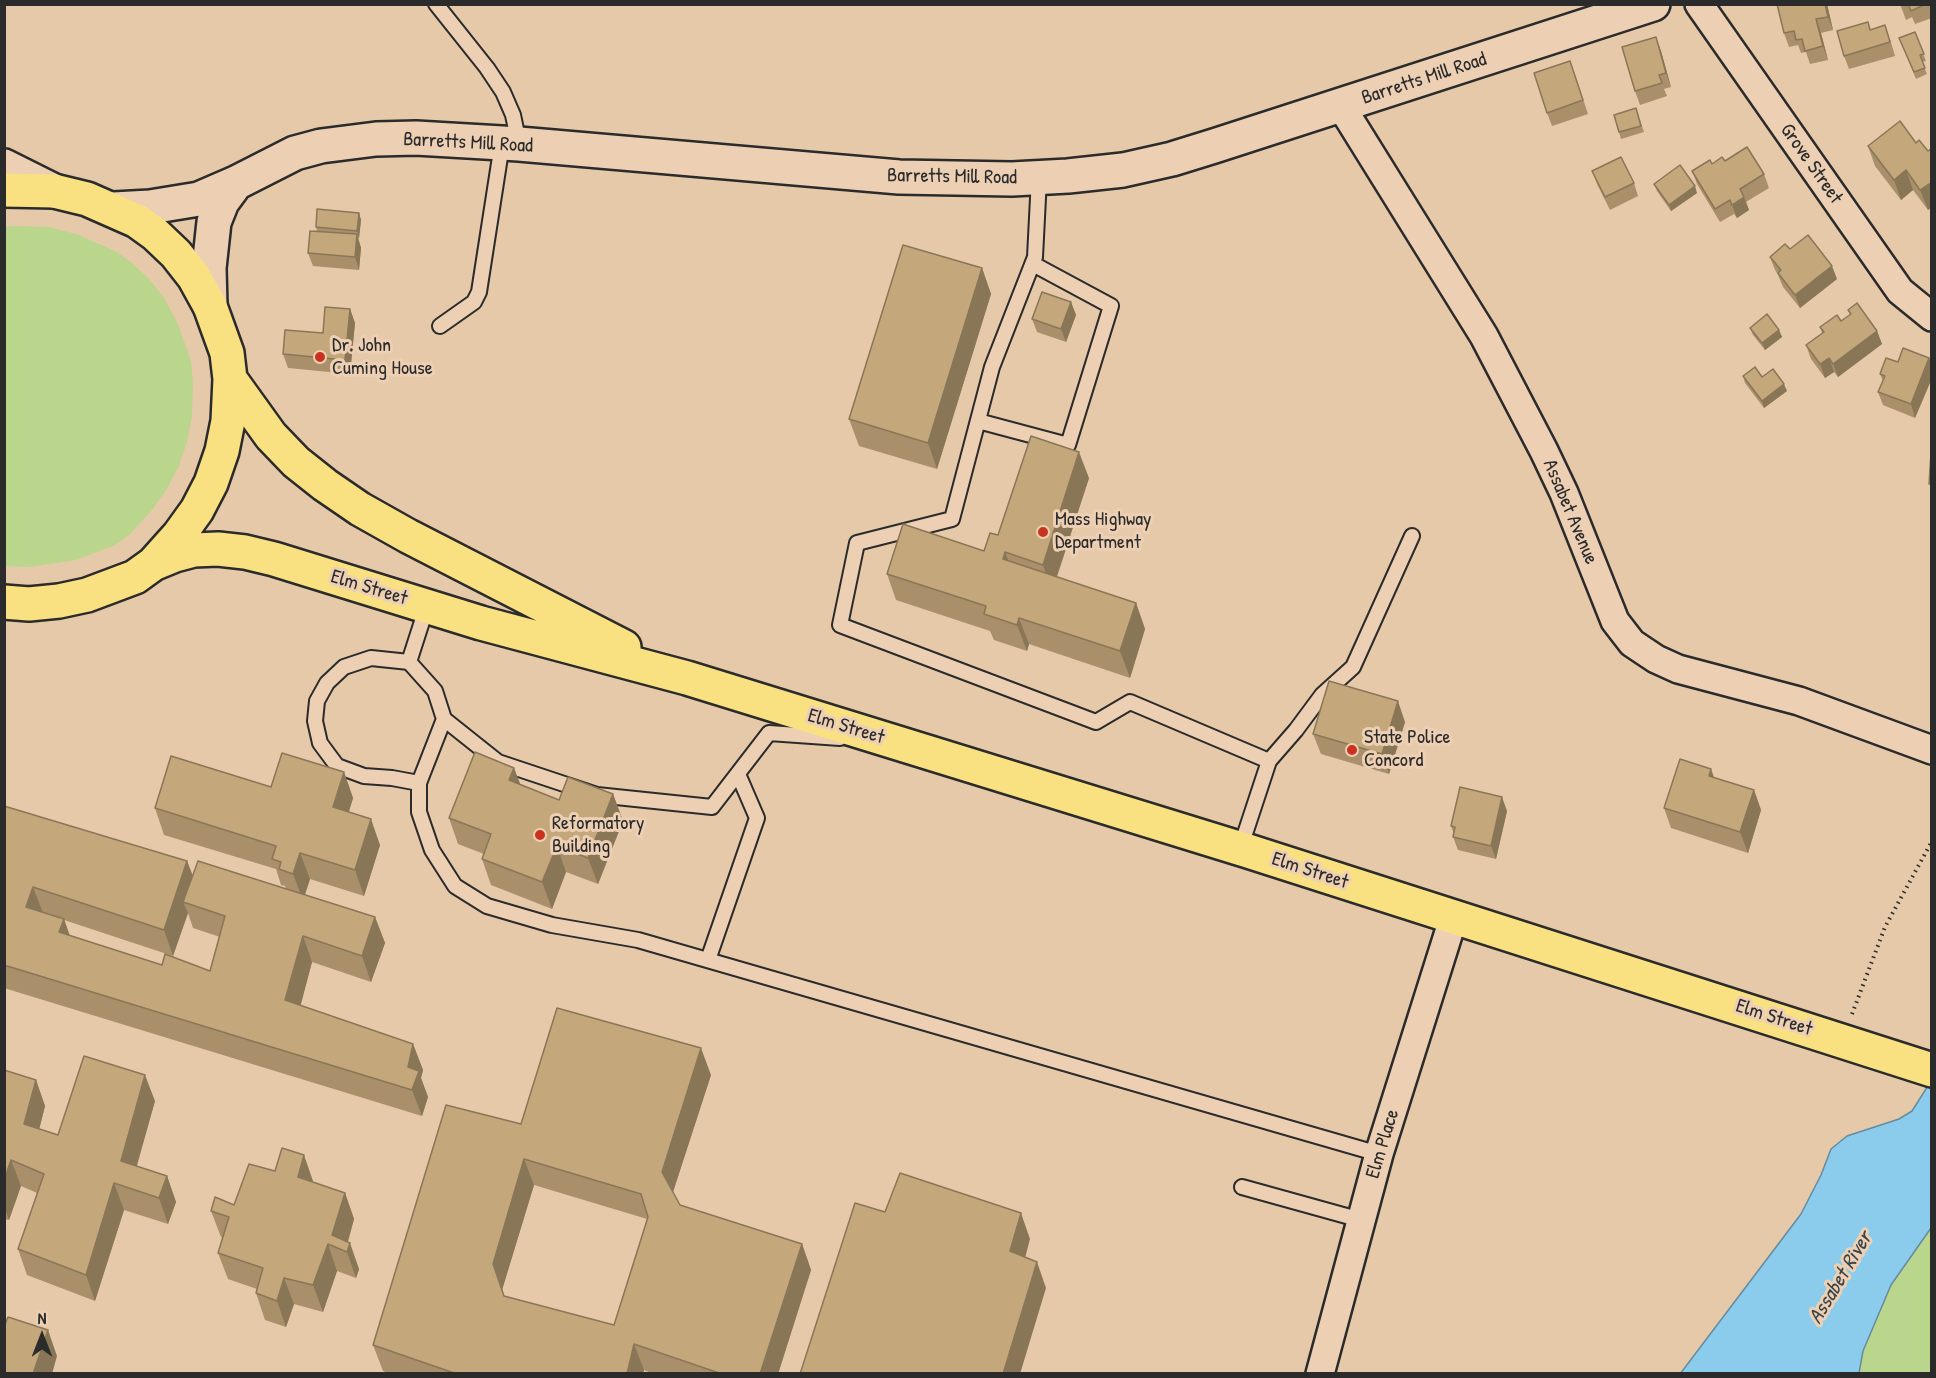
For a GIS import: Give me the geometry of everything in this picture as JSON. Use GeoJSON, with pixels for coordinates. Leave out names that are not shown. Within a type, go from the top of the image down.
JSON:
{"type":"FeatureCollection","features":[{"type":"Feature","properties":{"kind":"highway"},"geometry":{"type":"LineString","coordinates":[[4,190],[54,191],[87,199],[114,209],[155,234],[176,254],[194,277],[210,306],[227,353],[230,379],[228,421],[222,451],[211,483],[185,527],[153,564],[135,577],[87,595],[29,604],[4,602]]}},
{"type":"Feature","properties":{"kind":"highway","name":"Elm Street"},"geometry":{"type":"LineString","coordinates":[[230,379],[272,436],[296,462],[325,486],[360,509],[464,566],[687,678]]}},
{"type":"Feature","properties":{"kind":"highway","name":"Elm Street"},"geometry":{"type":"LineString","coordinates":[[153,564],[194,550],[218,549],[245,552],[533,637],[687,678],[1454,916],[1932,1070]]}},
{"type":"Feature","properties":{"kind":"street","name":"Barretts Mill Road"},"geometry":{"type":"LineString","coordinates":[[114,209],[174,204],[199,199],[295,153],[321,146],[348,141],[416,138],[956,180],[1039,178],[1123,170],[1172,159],[1653,4]]}},
{"type":"Feature","properties":{"kind":"street","name":"Grove Street"},"geometry":{"type":"LineString","coordinates":[[1699,4],[1900,291],[1932,316]]}},
{"type":"Feature","properties":{"kind":"street","name":"Assabet Avenue"},"geometry":{"type":"LineString","coordinates":[[1341,106],[1484,336],[1564,493],[1614,621],[1632,643],[1656,659],[1678,669],[1799,701],[1932,750]]}},
{"type":"Feature","properties":{"kind":"street"},"geometry":{"type":"LineString","coordinates":[[4,166],[54,191]]}},
{"type":"Feature","properties":{"kind":"street","name":"Barretts Mill Road"},"geometry":{"type":"LineString","coordinates":[[210,306],[209,268],[214,222],[222,202],[236,183]]}},
{"type":"Feature","properties":{"kind":"street","name":"Elm Place"},"geometry":{"type":"LineString","coordinates":[[1320,1374],[1379,1154],[1454,916]]}},
{"type":"Feature","properties":{"kind":"lane"},"geometry":{"type":"LineString","coordinates":[[436,4],[487,68],[503,92],[513,115],[510,144],[479,292],[474,302],[440,326]]}},
{"type":"Feature","properties":{"kind":"lane"},"geometry":{"type":"LineString","coordinates":[[1039,178],[1035,257],[992,368],[952,519],[857,543],[840,625],[1096,722],[1130,702],[1269,760]]}},
{"type":"Feature","properties":{"kind":"lane"},"geometry":{"type":"LineString","coordinates":[[978,421],[1068,445],[1111,306],[1032,264]]}},
{"type":"Feature","properties":{"kind":"lane"},"geometry":{"type":"LineString","coordinates":[[1240,849],[1269,760],[1296,730],[1322,695],[1353,667],[1412,536]]}},
{"type":"Feature","properties":{"kind":"lane"},"geometry":{"type":"LineString","coordinates":[[409,662],[427,606]]}},
{"type":"Feature","properties":{"kind":"lane"},"geometry":{"type":"LineString","coordinates":[[419,783],[364,776],[337,766],[320,743],[315,722],[317,701],[327,683],[344,667],[371,658],[409,662],[435,691],[444,719],[498,762],[597,795],[712,807],[769,733],[897,743]]}},
{"type":"Feature","properties":{"kind":"lane"},"geometry":{"type":"LineString","coordinates":[[444,719],[419,783],[419,812],[432,850],[456,886],[487,906],[552,925],[638,940],[1379,1154]]}},
{"type":"Feature","properties":{"kind":"lane"},"geometry":{"type":"LineString","coordinates":[[708,960],[758,818],[738,774]]}},
{"type":"Feature","properties":{"kind":"lane"},"geometry":{"type":"LineString","coordinates":[[1242,1187],[1361,1220]]}},
{"type":"Feature","properties":{"kind":"path"},"geometry":{"type":"LineString","coordinates":[[1842,1040],[1885,927],[1932,842]]}},
{"type":"Feature","properties":{"kind":"green space"},"geometry":{"type":"Polygon","coordinates":[[[4,227],[49,227],[76,234],[117,252],[132,263],[164,298],[177,322],[191,361],[193,382],[192,416],[187,442],[178,468],[152,510],[130,534],[115,545],[76,560],[29,567],[4,566],[4,227]]]}},
{"type":"Feature","properties":{"kind":"green space"},"geometry":{"type":"Polygon","coordinates":[[[1931,1228],[1931,1373],[1859,1374],[1863,1351],[1891,1285],[1931,1228]]]}},
{"type":"Feature","properties":{"kind":"water","name":"Assabet River"},"geometry":{"type":"Polygon","coordinates":[[[1931,1081],[1931,1228],[1891,1285],[1863,1351],[1859,1373],[1680,1374],[1801,1214],[1821,1175],[1831,1149],[1847,1136],[1899,1119],[1912,1111],[1931,1081]]]}},
{"type":"Feature","properties":{"kind":"building"},"geometry":{"type":"Polygon","coordinates":[[[1777,4],[1825,4],[1828,17],[1816,19],[1823,46],[1805,51],[1802,39],[1796,40],[1794,31],[1784,33],[1777,4]]]}},
{"type":"Feature","properties":{"kind":"building"},"geometry":{"type":"Polygon","coordinates":[[[1908,4],[1926,4],[1911,11],[1908,4]]]}},
{"type":"Feature","properties":{"kind":"building"},"geometry":{"type":"Polygon","coordinates":[[[1868,22],[1870,30],[1885,25],[1890,42],[1844,56],[1837,31],[1868,22]]]}},
{"type":"Feature","properties":{"kind":"building"},"geometry":{"type":"Polygon","coordinates":[[[1915,32],[1924,54],[1920,55],[1925,68],[1914,72],[1899,38],[1915,32]]]}},
{"type":"Feature","properties":{"kind":"building"},"geometry":{"type":"Polygon","coordinates":[[[1656,37],[1666,73],[1659,75],[1662,83],[1635,91],[1622,47],[1656,37]]]}},
{"type":"Feature","properties":{"kind":"building"},"geometry":{"type":"Polygon","coordinates":[[[1570,61],[1583,100],[1547,113],[1534,73],[1570,61]]]}},
{"type":"Feature","properties":{"kind":"building"},"geometry":{"type":"Polygon","coordinates":[[[1636,108],[1641,126],[1619,132],[1614,115],[1636,108]]]}},
{"type":"Feature","properties":{"kind":"building"},"geometry":{"type":"Polygon","coordinates":[[[1900,121],[1916,143],[1919,140],[1928,151],[1932,148],[1932,182],[1920,190],[1906,170],[1894,180],[1868,146],[1900,121]]]}},
{"type":"Feature","properties":{"kind":"building"},"geometry":{"type":"Polygon","coordinates":[[[1747,147],[1764,174],[1740,189],[1744,197],[1732,205],[1730,200],[1715,209],[1692,171],[1710,160],[1712,164],[1722,157],[1725,161],[1747,147]]]}},
{"type":"Feature","properties":{"kind":"building"},"geometry":{"type":"Polygon","coordinates":[[[1621,157],[1634,183],[1605,197],[1592,171],[1621,157]]]}},
{"type":"Feature","properties":{"kind":"building"},"geometry":{"type":"Polygon","coordinates":[[[1680,165],[1695,186],[1669,205],[1654,184],[1680,165]]]}},
{"type":"Feature","properties":{"kind":"building"},"geometry":{"type":"Polygon","coordinates":[[[317,209],[359,213],[357,231],[316,227],[317,209]]]}},
{"type":"Feature","properties":{"kind":"building"},"geometry":{"type":"Polygon","coordinates":[[[310,231],[357,234],[355,257],[308,253],[310,231]]]}},
{"type":"Feature","properties":{"kind":"building"},"geometry":{"type":"Polygon","coordinates":[[[1808,235],[1832,266],[1795,295],[1778,273],[1781,270],[1770,257],[1785,244],[1790,249],[1808,235]]]}},
{"type":"Feature","properties":{"kind":"building"},"geometry":{"type":"Polygon","coordinates":[[[903,245],[982,268],[928,443],[849,419],[903,245]]]}},
{"type":"Feature","properties":{"kind":"building"},"geometry":{"type":"Polygon","coordinates":[[[1042,292],[1071,302],[1061,329],[1032,319],[1042,292]]]}},
{"type":"Feature","properties":{"kind":"building"},"geometry":{"type":"Polygon","coordinates":[[[1857,303],[1877,331],[1833,364],[1829,358],[1820,364],[1806,345],[1824,332],[1820,327],[1837,315],[1841,321],[1851,314],[1848,310],[1857,303]]]}},
{"type":"Feature","properties":{"kind":"building"},"geometry":{"type":"Polygon","coordinates":[[[325,307],[350,309],[345,360],[283,354],[285,330],[323,333],[325,307]]]}},
{"type":"Feature","properties":{"kind":"building"},"geometry":{"type":"Polygon","coordinates":[[[1767,314],[1779,330],[1762,343],[1750,328],[1767,314]]]}},
{"type":"Feature","properties":{"kind":"building"},"geometry":{"type":"Polygon","coordinates":[[[1903,348],[1929,358],[1911,404],[1878,392],[1885,376],[1880,374],[1886,358],[1898,362],[1903,348]]]}},
{"type":"Feature","properties":{"kind":"building"},"geometry":{"type":"Polygon","coordinates":[[[1755,367],[1762,377],[1773,369],[1784,384],[1762,401],[1743,376],[1755,367]]]}},
{"type":"Feature","properties":{"kind":"building"},"geometry":{"type":"Polygon","coordinates":[[[1031,436],[1079,452],[1043,565],[1005,552],[1003,559],[1136,603],[1120,651],[1019,618],[1017,625],[984,614],[986,606],[887,574],[903,524],[984,551],[990,533],[998,535],[1031,436]]]}},
{"type":"Feature","properties":{"kind":"building"},"geometry":{"type":"Polygon","coordinates":[[[1931,453],[1932,484],[1929,484],[1931,453]]]}},
{"type":"Feature","properties":{"kind":"building"},"geometry":{"type":"Polygon","coordinates":[[[1329,681],[1398,701],[1382,754],[1313,734],[1329,681]]]}},
{"type":"Feature","properties":{"kind":"building","name":"Reformatory Building"},"geometry":{"type":"Polygon","coordinates":[[[475,752],[514,768],[509,780],[559,800],[568,777],[613,794],[588,858],[557,846],[542,882],[482,859],[491,834],[449,818],[475,752]]]}},
{"type":"Feature","properties":{"kind":"building"},"geometry":{"type":"Polygon","coordinates":[[[282,753],[344,772],[333,807],[371,819],[355,870],[300,853],[293,874],[279,869],[281,862],[272,859],[276,846],[155,808],[171,756],[271,787],[282,753]]]}},
{"type":"Feature","properties":{"kind":"building"},"geometry":{"type":"Polygon","coordinates":[[[1680,759],[1711,769],[1709,776],[1754,790],[1740,832],[1664,808],[1680,759]]]}},
{"type":"Feature","properties":{"kind":"building"},"geometry":{"type":"Polygon","coordinates":[[[1460,787],[1502,797],[1491,846],[1453,837],[1455,827],[1451,826],[1460,787]]]}},
{"type":"Feature","properties":{"kind":"building"},"geometry":{"type":"Polygon","coordinates":[[[4,806],[187,861],[164,930],[33,887],[26,907],[64,919],[59,932],[162,965],[165,954],[210,971],[225,916],[183,902],[198,861],[375,917],[362,956],[303,936],[285,1000],[413,1044],[408,1067],[419,1071],[412,1090],[4,965],[4,806]]]}},
{"type":"Feature","properties":{"kind":"building"},"geometry":{"type":"Polygon","coordinates":[[[557,1008],[701,1048],[662,1172],[680,1205],[802,1244],[760,1374],[722,1374],[634,1344],[627,1374],[457,1374],[373,1345],[446,1105],[521,1124],[557,1008]],[[524,1159],[493,1264],[504,1296],[614,1325],[648,1217],[641,1194],[524,1159]]]}},
{"type":"Feature","properties":{"kind":"building"},"geometry":{"type":"Polygon","coordinates":[[[84,1056],[145,1075],[121,1161],[167,1176],[159,1198],[114,1183],[86,1275],[18,1249],[44,1174],[11,1160],[4,1180],[4,1070],[36,1080],[24,1124],[58,1135],[84,1056]]]}},
{"type":"Feature","properties":{"kind":"building"},"geometry":{"type":"Polygon","coordinates":[[[282,1148],[304,1155],[298,1177],[345,1193],[332,1235],[350,1243],[347,1252],[328,1244],[313,1285],[284,1278],[277,1301],[256,1293],[263,1268],[218,1253],[229,1217],[211,1211],[215,1197],[234,1205],[249,1164],[275,1171],[282,1148]]]}},
{"type":"Feature","properties":{"kind":"building"},"geometry":{"type":"Polygon","coordinates":[[[900,1173],[1021,1213],[1010,1251],[1037,1262],[1003,1374],[800,1374],[855,1203],[885,1212],[900,1173]]]}},
{"type":"Feature","properties":{"kind":"building"},"geometry":{"type":"Polygon","coordinates":[[[8,1317],[48,1330],[33,1374],[4,1374],[4,1327],[8,1317]]]}},
{"type":"Feature","properties":{"kind":"place","name":"Dr. John Cuming House"},"geometry":{"type":"Point","coordinates":[320,357]}},
{"type":"Feature","properties":{"kind":"place","name":"Mass Highway Department"},"geometry":{"type":"Point","coordinates":[1043,532]}},
{"type":"Feature","properties":{"kind":"place","name":"State Police Concord"},"geometry":{"type":"Point","coordinates":[1352,750]}},
{"type":"Feature","properties":{"kind":"place","name":"Reformatory Building"},"geometry":{"type":"Point","coordinates":[540,835]}}]}
